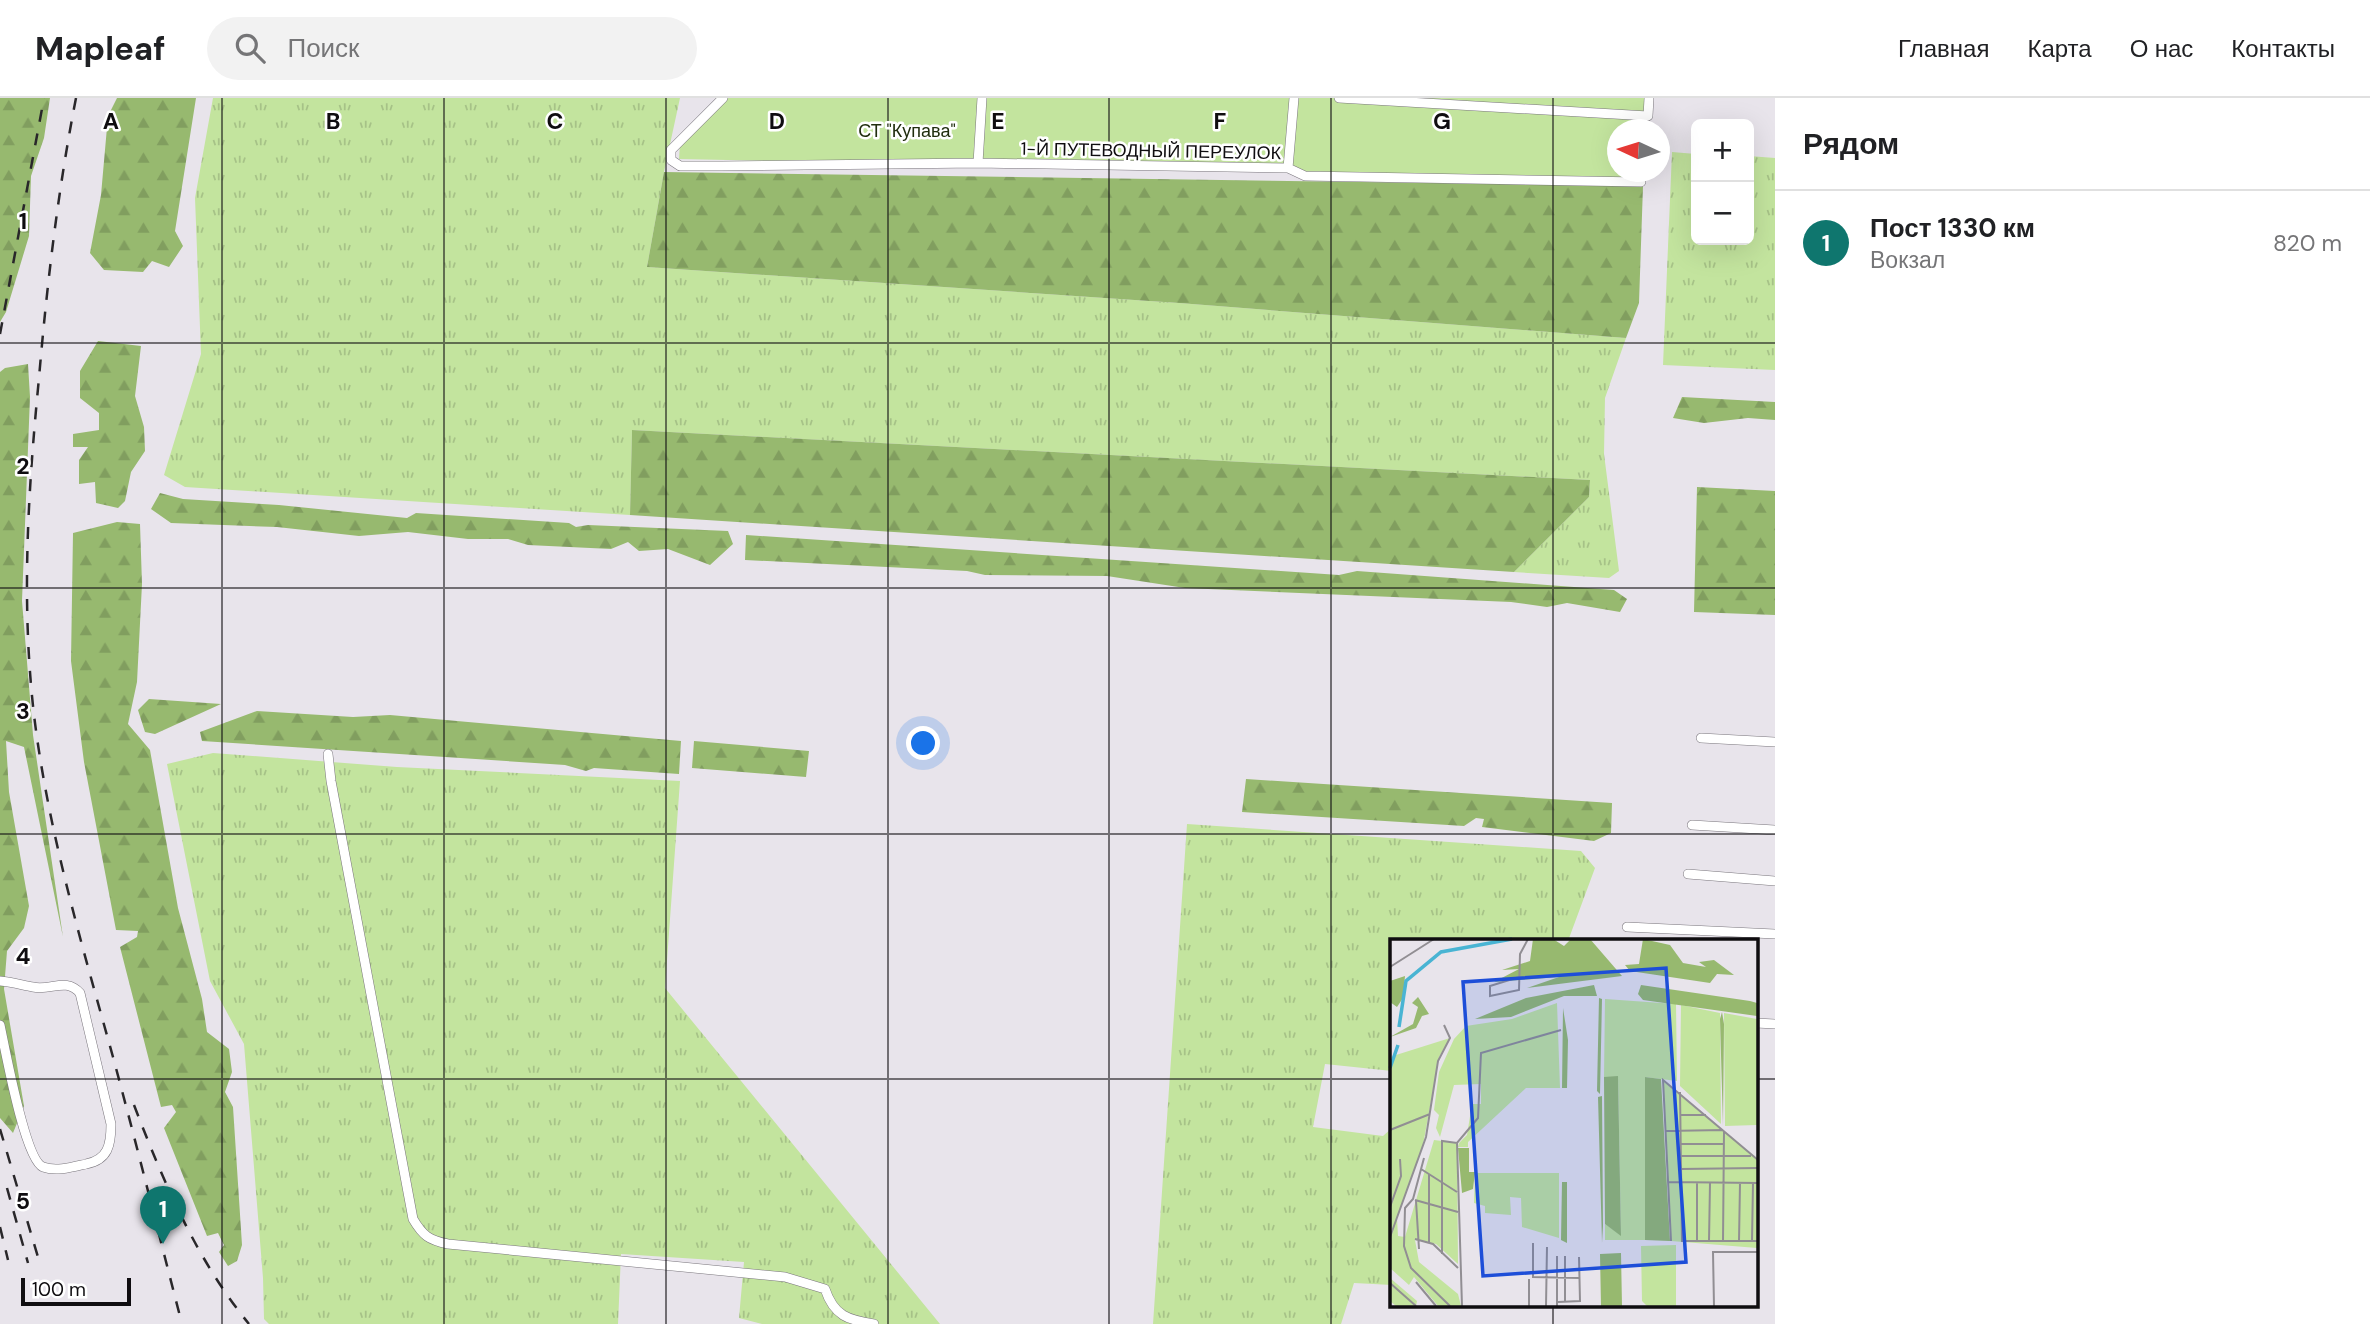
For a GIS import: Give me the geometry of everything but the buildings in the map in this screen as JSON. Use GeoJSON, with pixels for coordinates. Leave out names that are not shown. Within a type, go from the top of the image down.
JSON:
{"type":"FeatureCollection","features":[{"type":"Feature","properties":{"kind":"street","name":"1-Й ПУТЕВОДНЫЙ ПЕРЕУЛОК"},"geometry":{"type":"LineString","coordinates":[[723,98],[671,150],[671,160],[680,166],[978,163],[1288,168],[1305,176],[1607,181]]}},
{"type":"Feature","properties":{"kind":"street"},"geometry":{"type":"LineString","coordinates":[[978,163],[982,98]]}},
{"type":"Feature","properties":{"kind":"street"},"geometry":{"type":"LineString","coordinates":[[1288,168],[1294,98]]}},
{"type":"Feature","properties":{"kind":"street"},"geometry":{"type":"LineString","coordinates":[[1339,98],[1648,116],[1649,98]]}},
{"type":"Feature","properties":{"kind":"street"},"geometry":{"type":"LineString","coordinates":[[1701,738],[1775,742]]}},
{"type":"Feature","properties":{"kind":"street"},"geometry":{"type":"LineString","coordinates":[[328,754],[414,1219],[423,1235],[432,1241],[448,1244],[785,1277],[825,1289],[830,1304],[849,1320],[874,1324]]}},
{"type":"Feature","properties":{"kind":"street"},"geometry":{"type":"LineString","coordinates":[[1692,825],[1775,830]]}},
{"type":"Feature","properties":{"kind":"street"},"geometry":{"type":"LineString","coordinates":[[1688,874],[1775,881]]}},
{"type":"Feature","properties":{"kind":"street"},"geometry":{"type":"LineString","coordinates":[[1627,927],[1775,934]]}},
{"type":"Feature","properties":{"kind":"street"},"geometry":{"type":"LineString","coordinates":[[0,981],[45,989],[61,984],[74,987],[80,993],[111,1124],[111,1141],[107,1153],[95,1162],[61,1170],[42,1167],[34,1160],[20,1114],[0,1025]]}},
{"type":"Feature","properties":{"kind":"green space"},"geometry":{"type":"Polygon","coordinates":[[[0,98],[50,98],[44,138],[31,176],[29,236],[6,312],[0,322],[0,98]]]}},
{"type":"Feature","properties":{"kind":"green space"},"geometry":{"type":"Polygon","coordinates":[[[117,98],[196,98],[175,231],[183,246],[169,267],[152,261],[143,272],[104,270],[90,253],[101,195],[108,116],[117,98]]]}},
{"type":"Feature","properties":{"kind":"green space"},"geometry":{"type":"Polygon","coordinates":[[[213,98],[680,98],[647,267],[1179,303],[1626,338],[1605,398],[1604,454],[1619,571],[1609,578],[1514,572],[1589,497],[1590,480],[632,430],[630,515],[185,487],[164,475],[201,354],[195,198],[213,98]]]}},
{"type":"Feature","properties":{"kind":"green space","name":"СТ \"Купава\""},"geometry":{"type":"Polygon","coordinates":[[[724,98],[1651,98],[1649,119],[1607,119],[1607,178],[679,159],[680,143],[724,98]]]}},
{"type":"Feature","properties":{"kind":"green space"},"geometry":{"type":"Polygon","coordinates":[[[1672,152],[1691,154],[1691,245],[1754,245],[1754,156],[1775,158],[1775,370],[1663,365],[1672,152]]]}},
{"type":"Feature","properties":{"kind":"green space"},"geometry":{"type":"Polygon","coordinates":[[[664,172],[1643,186],[1639,303],[1626,338],[1179,303],[647,267],[664,172]]]}},
{"type":"Feature","properties":{"kind":"green space"},"geometry":{"type":"Polygon","coordinates":[[[98,341],[141,346],[135,396],[144,427],[145,451],[131,472],[125,501],[118,508],[96,503],[95,482],[79,484],[79,460],[88,447],[73,447],[73,434],[99,430],[99,413],[80,398],[80,371],[98,341]]]}},
{"type":"Feature","properties":{"kind":"green space"},"geometry":{"type":"Polygon","coordinates":[[[28,364],[30,397],[22,601],[33,735],[63,937],[24,747],[6,741],[9,792],[29,906],[24,928],[7,951],[4,989],[24,1106],[13,1133],[0,1118],[0,372],[5,368],[28,364]]]}},
{"type":"Feature","properties":{"kind":"green space"},"geometry":{"type":"Polygon","coordinates":[[[1682,397],[1775,402],[1775,420],[1748,418],[1704,423],[1673,418],[1682,397]]]}},
{"type":"Feature","properties":{"kind":"green space"},"geometry":{"type":"Polygon","coordinates":[[[632,430],[1590,480],[1589,497],[1514,572],[630,515],[632,430]]]}},
{"type":"Feature","properties":{"kind":"green space"},"geometry":{"type":"Polygon","coordinates":[[[1697,487],[1775,491],[1775,615],[1694,612],[1697,487]]]}},
{"type":"Feature","properties":{"kind":"green space"},"geometry":{"type":"Polygon","coordinates":[[[160,493],[183,499],[279,505],[407,518],[416,513],[569,523],[576,527],[588,525],[728,531],[733,544],[710,565],[668,549],[639,551],[628,542],[611,549],[528,545],[508,539],[468,539],[408,532],[359,536],[277,527],[171,523],[151,509],[160,493]]]}},
{"type":"Feature","properties":{"kind":"green space"},"geometry":{"type":"Polygon","coordinates":[[[117,522],[140,524],[142,584],[137,682],[128,724],[150,750],[178,908],[202,999],[207,1032],[229,1049],[232,1072],[225,1092],[233,1107],[242,1245],[237,1261],[228,1266],[219,1252],[224,1245],[218,1233],[207,1236],[164,1128],[176,1112],[172,1105],[161,1107],[120,947],[137,937],[138,931],[116,930],[84,762],[71,661],[73,533],[117,522]]]}},
{"type":"Feature","properties":{"kind":"green space"},"geometry":{"type":"Polygon","coordinates":[[[746,535],[1339,575],[1357,571],[1614,590],[1627,599],[1620,612],[1567,603],[1547,607],[1511,602],[1185,588],[1107,576],[985,575],[967,571],[745,560],[746,535]]]}},
{"type":"Feature","properties":{"kind":"green space"},"geometry":{"type":"Polygon","coordinates":[[[149,699],[221,704],[155,734],[145,732],[138,710],[149,699]]]}},
{"type":"Feature","properties":{"kind":"green space"},"geometry":{"type":"Polygon","coordinates":[[[257,711],[353,717],[390,715],[681,741],[679,774],[594,768],[586,771],[565,765],[202,741],[200,732],[257,711]]]}},
{"type":"Feature","properties":{"kind":"green space"},"geometry":{"type":"Polygon","coordinates":[[[694,741],[809,751],[806,777],[692,768],[694,741]]]}},
{"type":"Feature","properties":{"kind":"green space"},"geometry":{"type":"Polygon","coordinates":[[[213,753],[397,767],[680,781],[665,988],[940,1324],[762,1324],[739,1318],[744,1262],[621,1254],[618,1324],[269,1324],[264,1319],[244,1044],[210,981],[167,764],[213,753]]]}},
{"type":"Feature","properties":{"kind":"green space"},"geometry":{"type":"Polygon","coordinates":[[[1246,779],[1612,803],[1611,833],[1594,841],[1482,827],[1484,819],[1476,818],[1464,826],[1242,812],[1246,779]]]}},
{"type":"Feature","properties":{"kind":"green space"},"geometry":{"type":"Polygon","coordinates":[[[1187,824],[1581,851],[1595,868],[1569,939],[1390,939],[1390,1071],[1325,1064],[1313,1127],[1383,1136],[1390,1130],[1390,1285],[1354,1283],[1341,1324],[1153,1324],[1187,824]]]}},
{"type":"Feature","properties":{"kind":"railway"},"geometry":{"type":"LineString","coordinates":[[0,334],[44,98]]}},
{"type":"Feature","properties":{"kind":"railway"},"geometry":{"type":"LineString","coordinates":[[76,98],[54,237],[35,420],[27,589],[30,673],[40,758],[57,845],[182,1324]]}},
{"type":"Feature","properties":{"kind":"railway"},"geometry":{"type":"LineString","coordinates":[[134,1105],[157,1163],[197,1247],[249,1324]]}},
{"type":"Feature","properties":{"kind":"railway"},"geometry":{"type":"LineString","coordinates":[[0,1129],[38,1257]]}},
{"type":"Feature","properties":{"kind":"railway"},"geometry":{"type":"LineString","coordinates":[[7,1188],[28,1263]]}},
{"type":"Feature","properties":{"kind":"railway"},"geometry":{"type":"LineString","coordinates":[[0,1227],[8,1260]]}},
{"type":"Feature","properties":{"kind":"place","name":"Пост 1330 км"},"geometry":{"type":"Point","coordinates":[163,1244]}}]}
